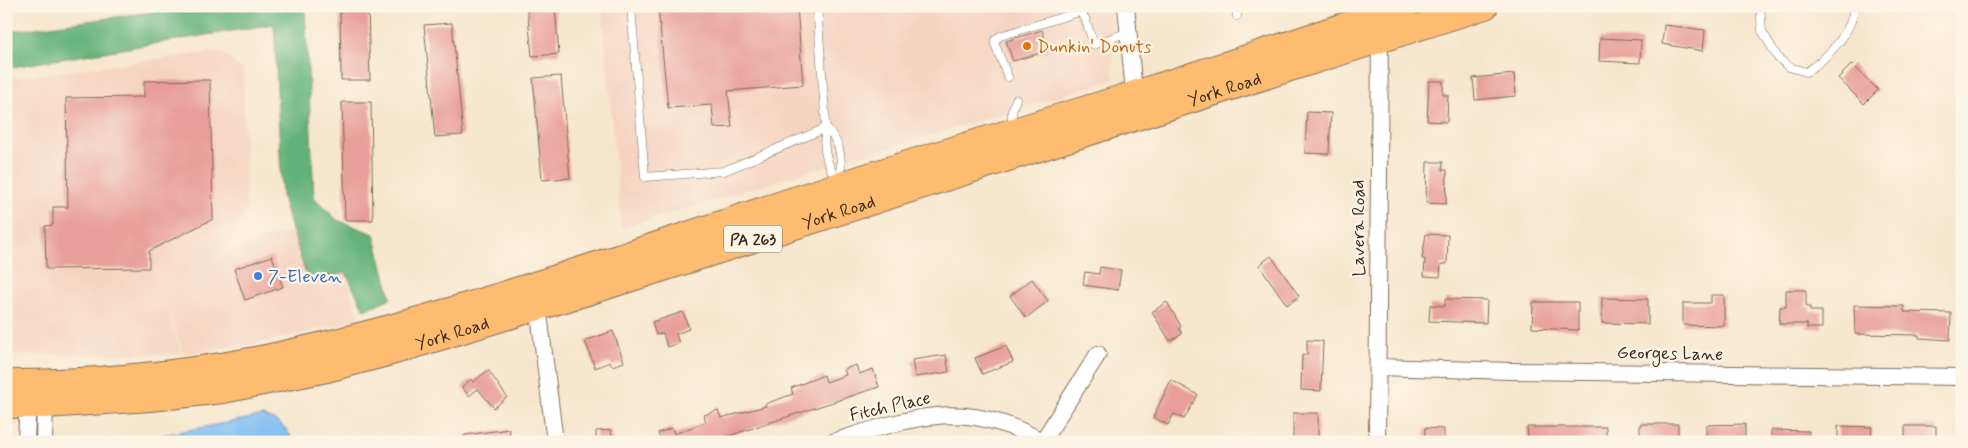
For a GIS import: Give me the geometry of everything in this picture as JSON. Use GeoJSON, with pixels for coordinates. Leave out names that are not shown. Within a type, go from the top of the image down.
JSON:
{"type":"FeatureCollection","features":[{"type":"Feature","properties":{"kind":"highway","name":"York Road"},"geometry":{"type":"LineString","coordinates":[[26,394],[151,398],[223,390],[327,369],[432,327],[1138,105],[1379,20],[1406,6]]}},
{"type":"Feature","properties":{"kind":"highway","name":"York Road"},"geometry":{"type":"LineString","coordinates":[[1379,20],[1485,6]]}},
{"type":"Feature","properties":{"kind":"street"},"geometry":{"type":"LineString","coordinates":[[1126,6],[1138,105]]}},
{"type":"Feature","properties":{"kind":"street","name":"Lavera Road"},"geometry":{"type":"LineString","coordinates":[[1377,442],[1379,20]]}},
{"type":"Feature","properties":{"kind":"street"},"geometry":{"type":"LineString","coordinates":[[537,295],[554,442]]}},
{"type":"Feature","properties":{"kind":"street"},"geometry":{"type":"LineString","coordinates":[[1043,442],[1098,354]]}},
{"type":"Feature","properties":{"kind":"street","name":"Georges Lane"},"geometry":{"type":"LineString","coordinates":[[1378,367],[1511,371],[1962,377]]}},
{"type":"Feature","properties":{"kind":"street"},"geometry":{"type":"LineString","coordinates":[[26,394],[26,442]]}},
{"type":"Feature","properties":{"kind":"street"},"geometry":{"type":"LineString","coordinates":[[26,394],[44,442]]}},
{"type":"Feature","properties":{"kind":"street","name":"Fitch Place"},"geometry":{"type":"LineString","coordinates":[[833,442],[899,421],[941,414],[991,419],[1015,427],[1043,442]]}},
{"type":"Feature","properties":{"kind":"lane"},"geometry":{"type":"LineString","coordinates":[[631,6],[645,177],[724,171],[826,128]]}},
{"type":"Feature","properties":{"kind":"lane"},"geometry":{"type":"LineString","coordinates":[[817,6],[826,128],[823,140],[828,166],[844,197]]}},
{"type":"Feature","properties":{"kind":"lane"},"geometry":{"type":"LineString","coordinates":[[1236,6],[1237,16]]}},
{"type":"Feature","properties":{"kind":"lane"},"geometry":{"type":"LineString","coordinates":[[1760,6],[1762,30],[1778,58],[1788,67],[1806,72],[1821,62],[1836,44],[1850,24],[1854,6]]}},
{"type":"Feature","properties":{"kind":"lane"},"geometry":{"type":"LineString","coordinates":[[1008,77],[995,44],[995,40],[1000,36],[1079,12],[1085,18],[1094,45],[1128,32]]}},
{"type":"Feature","properties":{"kind":"lane"},"geometry":{"type":"LineString","coordinates":[[1015,144],[1012,111],[1016,99]]}},
{"type":"Feature","properties":{"kind":"lane"},"geometry":{"type":"LineString","coordinates":[[826,128],[837,138],[842,163],[844,197]]}},
{"type":"Feature","properties":{"kind":"shaded area"},"geometry":{"type":"Polygon","coordinates":[[[602,6],[1109,6],[1114,80],[621,228],[602,6]]]}},
{"type":"Feature","properties":{"kind":"shaded area"},"geometry":{"type":"Polygon","coordinates":[[[219,51],[243,69],[246,209],[225,253],[183,277],[245,244],[292,231],[308,281],[345,274],[360,320],[264,342],[184,354],[160,289],[182,354],[6,355],[6,79],[219,51]]]}},
{"type":"Feature","properties":{"kind":"green space"},"geometry":{"type":"Polygon","coordinates":[[[197,6],[305,6],[314,197],[337,220],[374,234],[391,298],[364,310],[346,273],[308,281],[282,197],[274,24],[6,68],[6,32],[197,6]]]}},
{"type":"Feature","properties":{"kind":"water"},"geometry":{"type":"Polygon","coordinates":[[[262,416],[281,424],[288,432],[292,442],[126,442],[262,416]]]}},
{"type":"Feature","properties":{"kind":"building"},"geometry":{"type":"Polygon","coordinates":[[[340,6],[368,6],[370,80],[341,80],[340,6]]]}},
{"type":"Feature","properties":{"kind":"building"},"geometry":{"type":"Polygon","coordinates":[[[527,6],[555,6],[559,54],[532,56],[527,6]]]}},
{"type":"Feature","properties":{"kind":"building"},"geometry":{"type":"Polygon","coordinates":[[[658,6],[797,6],[803,85],[728,91],[732,127],[714,128],[712,105],[668,108],[658,6]]]}},
{"type":"Feature","properties":{"kind":"building"},"geometry":{"type":"Polygon","coordinates":[[[452,23],[463,135],[435,137],[424,25],[452,23]]]}},
{"type":"Feature","properties":{"kind":"building"},"geometry":{"type":"Polygon","coordinates":[[[1664,25],[1705,30],[1703,51],[1662,44],[1664,25]]]}},
{"type":"Feature","properties":{"kind":"building","name":"Dunkin' Donuts"},"geometry":{"type":"Polygon","coordinates":[[[1042,30],[1048,51],[1013,61],[1006,41],[1042,30]]]}},
{"type":"Feature","properties":{"kind":"building"},"geometry":{"type":"Polygon","coordinates":[[[1600,38],[1641,40],[1640,63],[1599,61],[1600,38]]]}},
{"type":"Feature","properties":{"kind":"building"},"geometry":{"type":"Polygon","coordinates":[[[1852,64],[1878,90],[1864,104],[1838,78],[1852,64]]]}},
{"type":"Feature","properties":{"kind":"building"},"geometry":{"type":"Polygon","coordinates":[[[1514,74],[1516,96],[1475,100],[1473,78],[1514,74]]]}},
{"type":"Feature","properties":{"kind":"building"},"geometry":{"type":"Polygon","coordinates":[[[561,76],[570,178],[542,180],[533,78],[561,76]]]}},
{"type":"Feature","properties":{"kind":"building"},"geometry":{"type":"Polygon","coordinates":[[[210,80],[213,219],[149,251],[149,268],[46,269],[45,226],[53,225],[53,207],[68,207],[66,98],[144,97],[144,81],[210,80]]]}},
{"type":"Feature","properties":{"kind":"building"},"geometry":{"type":"Polygon","coordinates":[[[1429,81],[1443,81],[1443,95],[1448,95],[1447,122],[1427,121],[1429,81]]]}},
{"type":"Feature","properties":{"kind":"building"},"geometry":{"type":"Polygon","coordinates":[[[342,102],[371,102],[373,220],[345,220],[342,102]]]}},
{"type":"Feature","properties":{"kind":"building"},"geometry":{"type":"Polygon","coordinates":[[[1307,112],[1331,113],[1329,154],[1305,153],[1307,112]]]}},
{"type":"Feature","properties":{"kind":"building"},"geometry":{"type":"Polygon","coordinates":[[[1427,162],[1443,162],[1442,170],[1447,170],[1446,204],[1426,203],[1427,162]]]}},
{"type":"Feature","properties":{"kind":"building"},"geometry":{"type":"Polygon","coordinates":[[[1426,234],[1448,235],[1447,264],[1441,264],[1440,277],[1424,276],[1425,259],[1422,259],[1426,234]]]}},
{"type":"Feature","properties":{"kind":"building"},"geometry":{"type":"Polygon","coordinates":[[[272,256],[283,287],[245,300],[234,269],[272,256]]]}},
{"type":"Feature","properties":{"kind":"building"},"geometry":{"type":"Polygon","coordinates":[[[1271,256],[1299,296],[1287,305],[1259,265],[1271,256]]]}},
{"type":"Feature","properties":{"kind":"building"},"geometry":{"type":"Polygon","coordinates":[[[1100,267],[1121,270],[1118,290],[1083,285],[1085,272],[1099,274],[1100,267]]]}},
{"type":"Feature","properties":{"kind":"building"},"geometry":{"type":"Polygon","coordinates":[[[1032,279],[1048,301],[1026,318],[1010,296],[1032,279]]]}},
{"type":"Feature","properties":{"kind":"building"},"geometry":{"type":"Polygon","coordinates":[[[1786,290],[1806,290],[1806,307],[1810,307],[1810,311],[1822,311],[1822,328],[1807,328],[1807,324],[1779,324],[1780,307],[1786,307],[1786,290]]]}},
{"type":"Feature","properties":{"kind":"building"},"geometry":{"type":"Polygon","coordinates":[[[1711,295],[1724,295],[1724,326],[1683,325],[1683,303],[1711,303],[1711,295]]]}},
{"type":"Feature","properties":{"kind":"building"},"geometry":{"type":"Polygon","coordinates":[[[1602,298],[1648,299],[1648,324],[1602,323],[1602,298]]]}},
{"type":"Feature","properties":{"kind":"building"},"geometry":{"type":"Polygon","coordinates":[[[1445,299],[1487,300],[1486,323],[1429,321],[1430,305],[1445,306],[1445,299]]]}},
{"type":"Feature","properties":{"kind":"building"},"geometry":{"type":"Polygon","coordinates":[[[1167,302],[1181,326],[1179,328],[1182,334],[1170,341],[1152,312],[1167,302]]]}},
{"type":"Feature","properties":{"kind":"building"},"geometry":{"type":"Polygon","coordinates":[[[1533,302],[1578,302],[1578,330],[1532,328],[1533,302]]]}},
{"type":"Feature","properties":{"kind":"building"},"geometry":{"type":"Polygon","coordinates":[[[1854,305],[1904,306],[1904,312],[1951,313],[1950,340],[1919,338],[1919,335],[1855,334],[1854,305]]]}},
{"type":"Feature","properties":{"kind":"building"},"geometry":{"type":"Polygon","coordinates":[[[683,312],[689,329],[676,334],[679,343],[667,347],[663,333],[656,335],[652,322],[683,312]]]}},
{"type":"Feature","properties":{"kind":"building"},"geometry":{"type":"Polygon","coordinates":[[[613,331],[624,362],[612,366],[610,362],[595,368],[585,341],[613,331]]]}},
{"type":"Feature","properties":{"kind":"building"},"geometry":{"type":"Polygon","coordinates":[[[1307,340],[1323,341],[1321,391],[1301,390],[1302,355],[1307,355],[1307,340]]]}},
{"type":"Feature","properties":{"kind":"building"},"geometry":{"type":"Polygon","coordinates":[[[1006,346],[1013,362],[982,374],[975,358],[1006,346]]]}},
{"type":"Feature","properties":{"kind":"building"},"geometry":{"type":"Polygon","coordinates":[[[946,355],[949,372],[915,377],[912,360],[946,355]]]}},
{"type":"Feature","properties":{"kind":"building"},"geometry":{"type":"Polygon","coordinates":[[[856,365],[859,374],[873,369],[879,387],[710,442],[657,442],[660,439],[658,433],[672,428],[674,434],[706,422],[704,415],[718,410],[721,418],[766,406],[765,404],[793,394],[791,388],[824,375],[826,382],[846,375],[844,369],[856,365]]]}},
{"type":"Feature","properties":{"kind":"building"},"geometry":{"type":"Polygon","coordinates":[[[488,370],[507,397],[494,408],[478,389],[469,396],[462,387],[471,379],[473,382],[488,370]]]}},
{"type":"Feature","properties":{"kind":"building"},"geometry":{"type":"Polygon","coordinates":[[[1171,380],[1198,395],[1184,419],[1174,414],[1168,425],[1153,417],[1171,380]]]}},
{"type":"Feature","properties":{"kind":"building"},"geometry":{"type":"Polygon","coordinates":[[[1293,413],[1318,413],[1318,442],[1293,442],[1293,413]]]}},
{"type":"Feature","properties":{"kind":"building"},"geometry":{"type":"Polygon","coordinates":[[[1640,424],[1678,424],[1678,442],[1640,442],[1640,424]]]}},
{"type":"Feature","properties":{"kind":"building"},"geometry":{"type":"Polygon","coordinates":[[[1745,424],[1745,442],[1706,442],[1706,425],[1745,424]]]}},
{"type":"Feature","properties":{"kind":"building"},"geometry":{"type":"Polygon","coordinates":[[[1838,426],[1872,427],[1871,442],[1838,442],[1838,426]]]}},
{"type":"Feature","properties":{"kind":"building"},"geometry":{"type":"Polygon","coordinates":[[[1905,426],[1936,426],[1936,442],[1905,442],[1905,426]]]}},
{"type":"Feature","properties":{"kind":"building"},"geometry":{"type":"Polygon","coordinates":[[[1527,427],[1606,427],[1606,442],[1528,442],[1527,427]]]}},
{"type":"Feature","properties":{"kind":"building"},"geometry":{"type":"Polygon","coordinates":[[[1425,428],[1444,429],[1444,442],[1424,442],[1425,428]]]}},
{"type":"Feature","properties":{"kind":"building"},"geometry":{"type":"Polygon","coordinates":[[[509,429],[511,442],[465,442],[465,435],[509,429]]]}},
{"type":"Feature","properties":{"kind":"building"},"geometry":{"type":"Polygon","coordinates":[[[611,430],[613,442],[596,442],[596,431],[611,430]]]}},
{"type":"Feature","properties":{"kind":"building"},"geometry":{"type":"Polygon","coordinates":[[[1771,430],[1809,431],[1808,442],[1771,442],[1771,430]]]}},
{"type":"Feature","properties":{"kind":"place","name":"Dunkin' Donuts"},"geometry":{"type":"Point","coordinates":[1027,46]}},
{"type":"Feature","properties":{"kind":"place","name":"7-Eleven"},"geometry":{"type":"Point","coordinates":[258,276]}}]}
